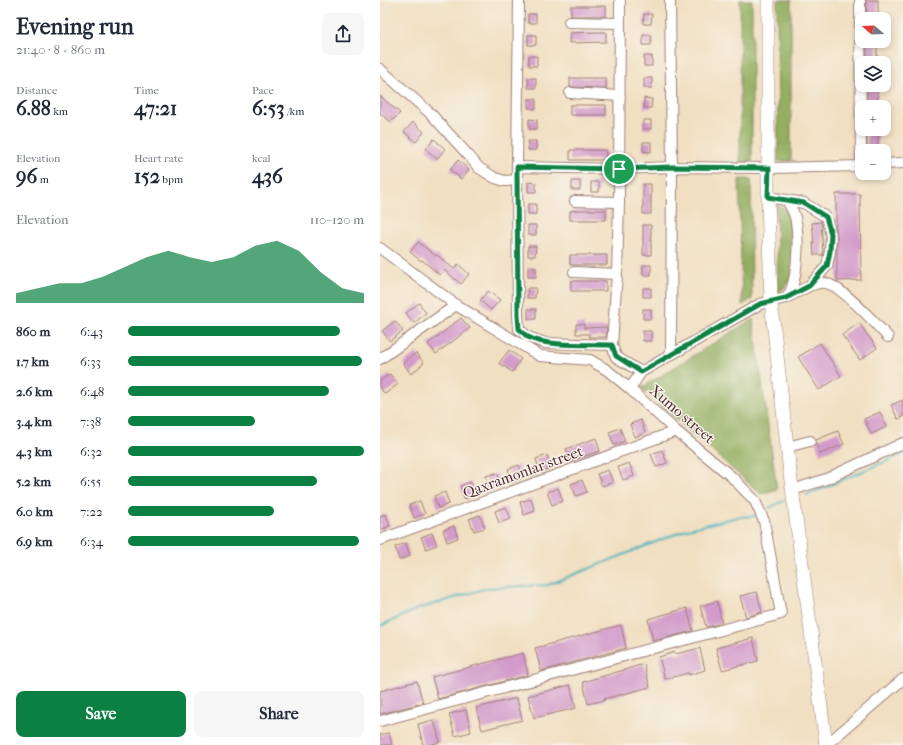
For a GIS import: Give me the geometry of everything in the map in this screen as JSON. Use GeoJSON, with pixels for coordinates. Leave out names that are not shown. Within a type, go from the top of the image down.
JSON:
{"type":"FeatureCollection","features":[{"type":"Feature","properties":{"kind":"main road"},"geometry":{"type":"LineString","coordinates":[[768,0],[768,197],[771,302],[793,490],[826,745]]}},
{"type":"Feature","properties":{"kind":"street"},"geometry":{"type":"LineString","coordinates":[[519,0],[517,167],[519,329],[528,337],[545,342],[612,345]]}},
{"type":"Feature","properties":{"kind":"street"},"geometry":{"type":"LineString","coordinates":[[620,0],[619,202],[617,274],[612,345],[616,356],[641,372]]}},
{"type":"Feature","properties":{"kind":"street"},"geometry":{"type":"LineString","coordinates":[[670,0],[672,167],[671,355]]}},
{"type":"Feature","properties":{"kind":"street"},"geometry":{"type":"LineString","coordinates":[[860,0],[862,144]]}},
{"type":"Feature","properties":{"kind":"street"},"geometry":{"type":"LineString","coordinates":[[569,22],[620,23]]}},
{"type":"Feature","properties":{"kind":"street"},"geometry":{"type":"LineString","coordinates":[[380,70],[431,114],[479,168],[495,178],[505,181],[517,180]]}},
{"type":"Feature","properties":{"kind":"street"},"geometry":{"type":"LineString","coordinates":[[570,93],[620,96]]}},
{"type":"Feature","properties":{"kind":"street"},"geometry":{"type":"LineString","coordinates":[[891,164],[903,163]]}},
{"type":"Feature","properties":{"kind":"street"},"geometry":{"type":"LineString","coordinates":[[517,167],[619,169],[672,167],[769,168],[855,166]]}},
{"type":"Feature","properties":{"kind":"street"},"geometry":{"type":"LineString","coordinates":[[768,197],[804,203],[826,217],[831,234],[827,266],[809,286]]}},
{"type":"Feature","properties":{"kind":"street"},"geometry":{"type":"LineString","coordinates":[[786,298],[791,290],[796,269],[797,248],[797,226],[794,212],[787,200]]}},
{"type":"Feature","properties":{"kind":"street"},"geometry":{"type":"LineString","coordinates":[[575,201],[619,202]]}},
{"type":"Feature","properties":{"kind":"street","name":"Xumo street"},"geometry":{"type":"LineString","coordinates":[[380,248],[456,305],[540,356],[590,360],[607,370],[676,431],[732,477],[755,501],[764,521],[781,614],[380,721]]}},
{"type":"Feature","properties":{"kind":"street"},"geometry":{"type":"LineString","coordinates":[[574,272],[617,274]]}},
{"type":"Feature","properties":{"kind":"street"},"geometry":{"type":"LineString","coordinates":[[630,389],[641,372],[760,304],[786,298],[809,286],[824,283],[832,285],[852,300],[888,337]]}},
{"type":"Feature","properties":{"kind":"street"},"geometry":{"type":"LineString","coordinates":[[380,359],[456,305]]}},
{"type":"Feature","properties":{"kind":"street","name":"Qaxramonlar street"},"geometry":{"type":"LineString","coordinates":[[380,540],[676,431]]}},
{"type":"Feature","properties":{"kind":"street"},"geometry":{"type":"LineString","coordinates":[[788,446],[810,441]]}},
{"type":"Feature","properties":{"kind":"street"},"geometry":{"type":"LineString","coordinates":[[793,490],[826,478],[903,443]]}},
{"type":"Feature","properties":{"kind":"street"},"geometry":{"type":"LineString","coordinates":[[826,745],[903,679]]}},
{"type":"Feature","properties":{"kind":"green space"},"geometry":{"type":"Polygon","coordinates":[[[740,0],[752,0],[752,162],[740,162],[740,0]]]}},
{"type":"Feature","properties":{"kind":"green space"},"geometry":{"type":"Polygon","coordinates":[[[777,0],[791,0],[791,161],[778,161],[777,0]]]}},
{"type":"Feature","properties":{"kind":"green space"},"geometry":{"type":"Polygon","coordinates":[[[739,179],[751,179],[752,299],[742,305],[739,179]]]}},
{"type":"Feature","properties":{"kind":"green space"},"geometry":{"type":"Polygon","coordinates":[[[776,205],[786,210],[790,220],[792,272],[787,284],[778,292],[776,205]]]}},
{"type":"Feature","properties":{"kind":"green space"},"geometry":{"type":"Polygon","coordinates":[[[753,319],[777,489],[761,494],[641,388],[753,319]]]}},
{"type":"Feature","properties":{"kind":"building"},"geometry":{"type":"Polygon","coordinates":[[[866,0],[878,0],[878,12],[867,12],[866,0]]]}},
{"type":"Feature","properties":{"kind":"building"},"geometry":{"type":"Polygon","coordinates":[[[571,6],[606,6],[606,16],[571,16],[571,6]]]}},
{"type":"Feature","properties":{"kind":"building"},"geometry":{"type":"Polygon","coordinates":[[[528,14],[536,14],[536,23],[528,23],[528,14]]]}},
{"type":"Feature","properties":{"kind":"building"},"geometry":{"type":"Polygon","coordinates":[[[644,14],[652,14],[651,24],[643,24],[644,14]]]}},
{"type":"Feature","properties":{"kind":"building"},"geometry":{"type":"Polygon","coordinates":[[[606,32],[606,42],[569,43],[570,33],[606,32]]]}},
{"type":"Feature","properties":{"kind":"building"},"geometry":{"type":"Polygon","coordinates":[[[528,35],[536,35],[536,45],[528,45],[528,35]]]}},
{"type":"Feature","properties":{"kind":"building"},"geometry":{"type":"Polygon","coordinates":[[[643,35],[651,35],[651,45],[643,45],[643,35]]]}},
{"type":"Feature","properties":{"kind":"building"},"geometry":{"type":"Polygon","coordinates":[[[867,48],[877,48],[877,56],[867,56],[867,48]]]}},
{"type":"Feature","properties":{"kind":"building"},"geometry":{"type":"Polygon","coordinates":[[[529,56],[537,56],[537,66],[529,66],[529,56]]]}},
{"type":"Feature","properties":{"kind":"building"},"geometry":{"type":"Polygon","coordinates":[[[644,56],[652,56],[652,66],[644,66],[644,56]]]}},
{"type":"Feature","properties":{"kind":"building"},"geometry":{"type":"Polygon","coordinates":[[[528,78],[536,78],[536,88],[528,88],[528,78]]]}},
{"type":"Feature","properties":{"kind":"building"},"geometry":{"type":"Polygon","coordinates":[[[570,78],[606,78],[606,88],[570,87],[570,78]]]}},
{"type":"Feature","properties":{"kind":"building"},"geometry":{"type":"Polygon","coordinates":[[[644,78],[652,78],[652,88],[644,88],[644,78]]]}},
{"type":"Feature","properties":{"kind":"building"},"geometry":{"type":"Polygon","coordinates":[[[867,92],[877,92],[878,100],[867,100],[867,92]]]}},
{"type":"Feature","properties":{"kind":"building"},"geometry":{"type":"Polygon","coordinates":[[[380,96],[400,113],[391,122],[380,113],[380,96]]]}},
{"type":"Feature","properties":{"kind":"building"},"geometry":{"type":"Polygon","coordinates":[[[644,98],[652,99],[651,108],[644,108],[644,98]]]}},
{"type":"Feature","properties":{"kind":"building"},"geometry":{"type":"Polygon","coordinates":[[[528,99],[536,99],[536,109],[528,108],[528,99]]]}},
{"type":"Feature","properties":{"kind":"building"},"geometry":{"type":"Polygon","coordinates":[[[570,105],[606,105],[606,115],[570,115],[570,105]]]}},
{"type":"Feature","properties":{"kind":"building"},"geometry":{"type":"Polygon","coordinates":[[[529,119],[537,120],[537,129],[529,129],[529,119]]]}},
{"type":"Feature","properties":{"kind":"building"},"geometry":{"type":"Polygon","coordinates":[[[643,120],[651,120],[651,129],[643,129],[643,120]]]}},
{"type":"Feature","properties":{"kind":"building"},"geometry":{"type":"Polygon","coordinates":[[[413,122],[424,132],[416,142],[404,132],[413,122]]]}},
{"type":"Feature","properties":{"kind":"building"},"geometry":{"type":"Polygon","coordinates":[[[867,136],[878,136],[878,144],[867,144],[867,136]]]}},
{"type":"Feature","properties":{"kind":"building"},"geometry":{"type":"Polygon","coordinates":[[[434,139],[445,149],[437,159],[426,149],[434,139]]]}},
{"type":"Feature","properties":{"kind":"building"},"geometry":{"type":"Polygon","coordinates":[[[528,141],[536,141],[536,150],[528,150],[528,141]]]}},
{"type":"Feature","properties":{"kind":"building"},"geometry":{"type":"Polygon","coordinates":[[[643,142],[651,142],[651,152],[643,151],[643,142]]]}},
{"type":"Feature","properties":{"kind":"building"},"geometry":{"type":"Polygon","coordinates":[[[570,150],[606,150],[606,160],[570,160],[570,150]]]}},
{"type":"Feature","properties":{"kind":"building"},"geometry":{"type":"Polygon","coordinates":[[[458,160],[469,170],[461,179],[450,170],[458,160]]]}},
{"type":"Feature","properties":{"kind":"building"},"geometry":{"type":"Polygon","coordinates":[[[572,181],[580,181],[580,190],[572,190],[572,181]]]}},
{"type":"Feature","properties":{"kind":"building"},"geometry":{"type":"Polygon","coordinates":[[[528,182],[536,183],[536,192],[528,192],[528,182]]]}},
{"type":"Feature","properties":{"kind":"building"},"geometry":{"type":"Polygon","coordinates":[[[591,182],[599,182],[599,192],[591,192],[591,182]]]}},
{"type":"Feature","properties":{"kind":"building"},"geometry":{"type":"Polygon","coordinates":[[[643,184],[651,184],[651,214],[643,214],[643,184]]]}},
{"type":"Feature","properties":{"kind":"building"},"geometry":{"type":"Polygon","coordinates":[[[836,194],[860,194],[861,280],[837,281],[836,194]]]}},
{"type":"Feature","properties":{"kind":"building"},"geometry":{"type":"Polygon","coordinates":[[[528,204],[536,204],[536,214],[528,214],[528,204]]]}},
{"type":"Feature","properties":{"kind":"building"},"geometry":{"type":"Polygon","coordinates":[[[606,210],[606,220],[570,220],[570,211],[606,210]]]}},
{"type":"Feature","properties":{"kind":"building"},"geometry":{"type":"Polygon","coordinates":[[[821,222],[823,255],[814,255],[812,223],[821,222]]]}},
{"type":"Feature","properties":{"kind":"building"},"geometry":{"type":"Polygon","coordinates":[[[528,225],[536,225],[536,235],[528,235],[528,225]]]}},
{"type":"Feature","properties":{"kind":"building"},"geometry":{"type":"Polygon","coordinates":[[[643,225],[651,225],[651,255],[643,255],[643,225]]]}},
{"type":"Feature","properties":{"kind":"building"},"geometry":{"type":"Polygon","coordinates":[[[418,242],[454,269],[458,264],[469,274],[461,284],[444,270],[440,275],[410,252],[418,242]]]}},
{"type":"Feature","properties":{"kind":"building"},"geometry":{"type":"Polygon","coordinates":[[[528,246],[536,246],[535,256],[528,256],[528,246]]]}},
{"type":"Feature","properties":{"kind":"building"},"geometry":{"type":"Polygon","coordinates":[[[570,255],[607,255],[607,265],[570,265],[570,255]]]}},
{"type":"Feature","properties":{"kind":"building"},"geometry":{"type":"Polygon","coordinates":[[[643,265],[651,265],[651,275],[643,275],[643,265]]]}},
{"type":"Feature","properties":{"kind":"building"},"geometry":{"type":"Polygon","coordinates":[[[528,267],[536,268],[536,277],[528,277],[528,267]]]}},
{"type":"Feature","properties":{"kind":"building"},"geometry":{"type":"Polygon","coordinates":[[[571,281],[606,281],[606,291],[571,291],[571,281]]]}},
{"type":"Feature","properties":{"kind":"building"},"geometry":{"type":"Polygon","coordinates":[[[528,288],[536,288],[535,298],[527,298],[528,288]]]}},
{"type":"Feature","properties":{"kind":"building"},"geometry":{"type":"Polygon","coordinates":[[[643,288],[651,288],[651,297],[643,297],[643,288]]]}},
{"type":"Feature","properties":{"kind":"building"},"geometry":{"type":"Polygon","coordinates":[[[488,291],[500,300],[491,310],[480,300],[488,291]]]}},
{"type":"Feature","properties":{"kind":"building"},"geometry":{"type":"Polygon","coordinates":[[[419,303],[426,313],[414,323],[406,313],[419,303]]]}},
{"type":"Feature","properties":{"kind":"building"},"geometry":{"type":"Polygon","coordinates":[[[528,309],[536,309],[536,319],[528,319],[528,309]]]}},
{"type":"Feature","properties":{"kind":"building"},"geometry":{"type":"Polygon","coordinates":[[[643,309],[651,309],[651,319],[643,319],[643,309]]]}},
{"type":"Feature","properties":{"kind":"building"},"geometry":{"type":"Polygon","coordinates":[[[461,318],[470,328],[436,354],[428,344],[461,318]]]}},
{"type":"Feature","properties":{"kind":"building"},"geometry":{"type":"Polygon","coordinates":[[[395,321],[403,331],[390,341],[382,331],[395,321]]]}},
{"type":"Feature","properties":{"kind":"building"},"geometry":{"type":"Polygon","coordinates":[[[859,323],[877,348],[860,360],[842,335],[859,323]]]}},
{"type":"Feature","properties":{"kind":"building"},"geometry":{"type":"Polygon","coordinates":[[[576,324],[584,324],[584,328],[607,327],[606,337],[589,337],[589,334],[576,334],[576,324]]]}},
{"type":"Feature","properties":{"kind":"building"},"geometry":{"type":"Polygon","coordinates":[[[643,331],[651,331],[651,341],[643,341],[643,331]]]}},
{"type":"Feature","properties":{"kind":"building"},"geometry":{"type":"Polygon","coordinates":[[[820,343],[841,376],[819,390],[798,357],[820,343]]]}},
{"type":"Feature","properties":{"kind":"building"},"geometry":{"type":"Polygon","coordinates":[[[509,350],[521,359],[512,372],[499,363],[509,350]]]}},
{"type":"Feature","properties":{"kind":"building"},"geometry":{"type":"Polygon","coordinates":[[[416,353],[424,363],[411,374],[403,363],[416,353]]]}},
{"type":"Feature","properties":{"kind":"building"},"geometry":{"type":"Polygon","coordinates":[[[390,374],[398,384],[385,394],[380,388],[380,381],[390,374]]]}},
{"type":"Feature","properties":{"kind":"building"},"geometry":{"type":"Polygon","coordinates":[[[903,400],[903,417],[898,419],[891,405],[903,400]]]}},
{"type":"Feature","properties":{"kind":"building"},"geometry":{"type":"Polygon","coordinates":[[[880,412],[887,427],[871,434],[864,419],[880,412]]]}},
{"type":"Feature","properties":{"kind":"building"},"geometry":{"type":"Polygon","coordinates":[[[641,420],[645,433],[634,437],[630,424],[641,420]]]}},
{"type":"Feature","properties":{"kind":"building"},"geometry":{"type":"Polygon","coordinates":[[[620,428],[625,441],[614,445],[609,432],[620,428]]]}},
{"type":"Feature","properties":{"kind":"building"},"geometry":{"type":"Polygon","coordinates":[[[838,431],[844,444],[820,454],[816,440],[838,431]]]}},
{"type":"Feature","properties":{"kind":"building"},"geometry":{"type":"Polygon","coordinates":[[[596,438],[600,451],[570,461],[566,449],[596,438]]]}},
{"type":"Feature","properties":{"kind":"building"},"geometry":{"type":"Polygon","coordinates":[[[662,450],[667,463],[656,467],[651,454],[662,450]]]}},
{"type":"Feature","properties":{"kind":"building"},"geometry":{"type":"Polygon","coordinates":[[[547,455],[551,468],[540,472],[536,459],[547,455]]]}},
{"type":"Feature","properties":{"kind":"building"},"geometry":{"type":"Polygon","coordinates":[[[629,463],[634,476],[623,480],[618,467],[629,463]]]}},
{"type":"Feature","properties":{"kind":"building"},"geometry":{"type":"Polygon","coordinates":[[[519,465],[523,478],[512,482],[508,469],[519,465]]]}},
{"type":"Feature","properties":{"kind":"building"},"geometry":{"type":"Polygon","coordinates":[[[608,470],[613,482],[602,486],[597,474],[608,470]]]}},
{"type":"Feature","properties":{"kind":"building"},"geometry":{"type":"Polygon","coordinates":[[[497,473],[502,485],[490,489],[486,476],[497,473]]]}},
{"type":"Feature","properties":{"kind":"building"},"geometry":{"type":"Polygon","coordinates":[[[582,480],[587,492],[576,496],[571,484],[582,480]]]}},
{"type":"Feature","properties":{"kind":"building"},"geometry":{"type":"Polygon","coordinates":[[[471,482],[476,495],[465,499],[460,486],[471,482]]]}},
{"type":"Feature","properties":{"kind":"building"},"geometry":{"type":"Polygon","coordinates":[[[558,488],[563,501],[552,505],[547,492],[558,488]]]}},
{"type":"Feature","properties":{"kind":"building"},"geometry":{"type":"Polygon","coordinates":[[[445,492],[449,504],[438,508],[434,496],[445,492]]]}},
{"type":"Feature","properties":{"kind":"building"},"geometry":{"type":"Polygon","coordinates":[[[531,499],[535,511],[524,515],[520,502],[531,499]]]}},
{"type":"Feature","properties":{"kind":"building"},"geometry":{"type":"Polygon","coordinates":[[[420,501],[425,514],[414,518],[409,505],[420,501]]]}},
{"type":"Feature","properties":{"kind":"building"},"geometry":{"type":"Polygon","coordinates":[[[506,507],[511,519],[499,523],[495,511],[506,507]]]}},
{"type":"Feature","properties":{"kind":"building"},"geometry":{"type":"Polygon","coordinates":[[[386,514],[390,526],[380,530],[380,516],[386,514]]]}},
{"type":"Feature","properties":{"kind":"building"},"geometry":{"type":"Polygon","coordinates":[[[480,515],[485,528],[474,531],[469,519],[480,515]]]}},
{"type":"Feature","properties":{"kind":"building"},"geometry":{"type":"Polygon","coordinates":[[[454,526],[458,538],[447,542],[443,530],[454,526]]]}},
{"type":"Feature","properties":{"kind":"building"},"geometry":{"type":"Polygon","coordinates":[[[432,533],[437,545],[426,549],[421,537],[432,533]]]}},
{"type":"Feature","properties":{"kind":"building"},"geometry":{"type":"Polygon","coordinates":[[[406,543],[410,556],[399,560],[395,547],[406,543]]]}},
{"type":"Feature","properties":{"kind":"building"},"geometry":{"type":"Polygon","coordinates":[[[757,592],[762,612],[746,617],[740,596],[757,592]]]}},
{"type":"Feature","properties":{"kind":"building"},"geometry":{"type":"Polygon","coordinates":[[[717,601],[722,623],[706,627],[700,606],[717,601]]]}},
{"type":"Feature","properties":{"kind":"building"},"geometry":{"type":"Polygon","coordinates":[[[687,608],[693,631],[653,641],[648,619],[687,608]]]}},
{"type":"Feature","properties":{"kind":"building"},"geometry":{"type":"Polygon","coordinates":[[[621,625],[626,648],[541,671],[535,648],[621,625]]]}},
{"type":"Feature","properties":{"kind":"building"},"geometry":{"type":"Polygon","coordinates":[[[753,638],[758,661],[722,670],[716,648],[753,638]]]}},
{"type":"Feature","properties":{"kind":"building"},"geometry":{"type":"Polygon","coordinates":[[[700,648],[705,670],[689,675],[689,673],[665,679],[659,657],[675,652],[676,654],[700,648]]]}},
{"type":"Feature","properties":{"kind":"building"},"geometry":{"type":"Polygon","coordinates":[[[523,653],[528,675],[438,699],[432,677],[523,653]]]}},
{"type":"Feature","properties":{"kind":"building"},"geometry":{"type":"Polygon","coordinates":[[[644,664],[650,687],[588,704],[583,682],[644,664]]]}},
{"type":"Feature","properties":{"kind":"building"},"geometry":{"type":"Polygon","coordinates":[[[417,681],[423,703],[380,714],[380,691],[417,681]]]}},
{"type":"Feature","properties":{"kind":"building"},"geometry":{"type":"Polygon","coordinates":[[[570,685],[576,708],[534,718],[528,696],[570,685]]]}},
{"type":"Feature","properties":{"kind":"building"},"geometry":{"type":"Polygon","coordinates":[[[517,698],[522,720],[482,730],[476,708],[517,698]]]}},
{"type":"Feature","properties":{"kind":"building"},"geometry":{"type":"Polygon","coordinates":[[[466,710],[471,732],[455,736],[449,714],[466,710]]]}},
{"type":"Feature","properties":{"kind":"building"},"geometry":{"type":"Polygon","coordinates":[[[434,720],[440,742],[423,745],[418,724],[434,720]]]}},
{"type":"Feature","properties":{"kind":"building"},"geometry":{"type":"Polygon","coordinates":[[[389,733],[392,745],[380,745],[380,735],[389,733]]]}},
{"type":"Feature","properties":{"kind":"waterway"},"geometry":{"type":"LineString","coordinates":[[807,495],[903,454]]}},
{"type":"Feature","properties":{"kind":"waterway"},"geometry":{"type":"LineString","coordinates":[[769,508],[785,500]]}},
{"type":"Feature","properties":{"kind":"waterway"},"geometry":{"type":"LineString","coordinates":[[380,626],[418,609],[487,588],[548,585],[688,529],[738,517],[756,516]]}},
{"type":"Feature","properties":{"kind":"route"},"geometry":{"type":"LineString","coordinates":[[517,167],[619,169],[672,167],[769,168],[768,197],[804,203],[826,217],[831,234],[827,266],[809,286],[786,298],[760,304],[641,372],[616,356],[612,345],[545,342],[528,337],[519,329],[518,315],[517,167]]}}]}
